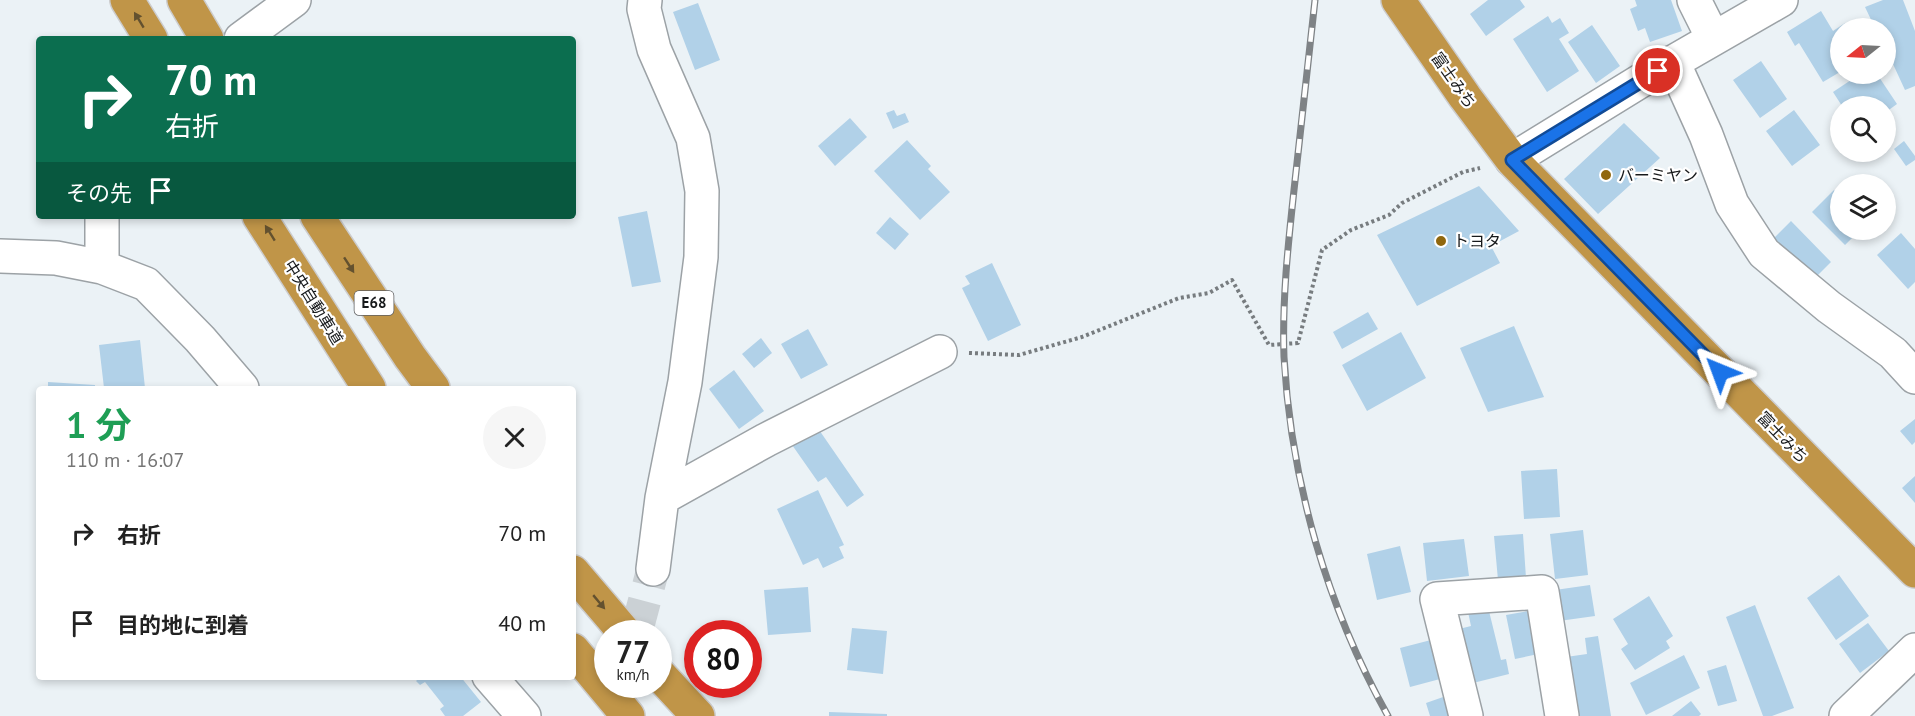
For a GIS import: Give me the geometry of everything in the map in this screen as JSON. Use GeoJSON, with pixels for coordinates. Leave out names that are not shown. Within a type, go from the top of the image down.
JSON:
{"type":"FeatureCollection","features":[{"type":"Feature","properties":{"kind":"highway"},"geometry":{"type":"LineString","coordinates":[[127,0],[149,36]]}},
{"type":"Feature","properties":{"kind":"highway"},"geometry":{"type":"LineString","coordinates":[[184,0],[205,36]]}},
{"type":"Feature","properties":{"kind":"highway","name":"富士みち"},"geometry":{"type":"LineString","coordinates":[[1398,0],[1512,160],[1915,571]]}},
{"type":"Feature","properties":{"kind":"highway","name":"中央自動車道"},"geometry":{"type":"LineString","coordinates":[[262,219],[368,386]]}},
{"type":"Feature","properties":{"kind":"highway","name":"E68"},"geometry":{"type":"LineString","coordinates":[[319,219],[432,386]]}},
{"type":"Feature","properties":{"kind":"highway"},"geometry":{"type":"LineString","coordinates":[[576,576],[614,620]]}},
{"type":"Feature","properties":{"kind":"highway"},"geometry":{"type":"LineString","coordinates":[[576,654],[628,716]]}},
{"type":"Feature","properties":{"kind":"highway"},"geometry":{"type":"LineString","coordinates":[[672,688],[698,716]]}},
{"type":"Feature","properties":{"kind":"street"},"geometry":{"type":"LineString","coordinates":[[246,36],[294,0]]}},
{"type":"Feature","properties":{"kind":"street"},"geometry":{"type":"LineString","coordinates":[[645,0],[644,9],[654,49],[693,138],[702,191],[701,257],[693,305],[685,382],[662,498],[653,569]]}},
{"type":"Feature","properties":{"kind":"street"},"geometry":{"type":"LineString","coordinates":[[1694,0],[1713,38]]}},
{"type":"Feature","properties":{"kind":"street"},"geometry":{"type":"LineString","coordinates":[[1512,160],[1713,38],[1781,0]]}},
{"type":"Feature","properties":{"kind":"street"},"geometry":{"type":"LineString","coordinates":[[1673,62],[1706,135],[1732,204],[1764,253],[1829,307],[1893,353],[1915,377]]}},
{"type":"Feature","properties":{"kind":"street"},"geometry":{"type":"LineString","coordinates":[[102,219],[102,267]]}},
{"type":"Feature","properties":{"kind":"street"},"geometry":{"type":"LineString","coordinates":[[0,256],[56,258],[102,267],[146,284],[200,339],[240,386]]}},
{"type":"Feature","properties":{"kind":"street"},"geometry":{"type":"LineString","coordinates":[[662,498],[766,440],[939,351]]}},
{"type":"Feature","properties":{"kind":"street"},"geometry":{"type":"LineString","coordinates":[[1466,716],[1437,599],[1542,591],[1562,716]]}},
{"type":"Feature","properties":{"kind":"street"},"geometry":{"type":"LineString","coordinates":[[1846,716],[1915,651]]}},
{"type":"Feature","properties":{"kind":"street"},"geometry":{"type":"LineString","coordinates":[[492,680],[524,716]]}},
{"type":"Feature","properties":{"kind":"path"},"geometry":{"type":"LineString","coordinates":[[939,351],[1019,355],[1082,337],[1179,298],[1209,292],[1232,280],[1269,345],[1298,343],[1322,250],[1351,230],[1389,215],[1402,203],[1463,172],[1512,160]]}},
{"type":"Feature","properties":{"kind":"building"},"geometry":{"type":"Polygon","coordinates":[[[1488,0],[1520,0],[1525,7],[1486,36],[1470,14],[1488,0]]]}},
{"type":"Feature","properties":{"kind":"building"},"geometry":{"type":"Polygon","coordinates":[[[1635,0],[1671,0],[1682,31],[1650,42],[1645,28],[1638,31],[1630,9],[1637,6],[1635,0]]]}},
{"type":"Feature","properties":{"kind":"building"},"geometry":{"type":"Polygon","coordinates":[[[1883,0],[1903,0],[1915,31],[1915,86],[1905,90],[1896,71],[1896,18],[1870,18],[1865,7],[1883,0]]]}},
{"type":"Feature","properties":{"kind":"building"},"geometry":{"type":"Polygon","coordinates":[[[698,3],[720,60],[695,70],[673,12],[698,3]]]}},
{"type":"Feature","properties":{"kind":"building"},"geometry":{"type":"Polygon","coordinates":[[[1821,11],[1830,26],[1830,78],[1823,82],[1799,43],[1795,46],[1787,32],[1821,11]]]}},
{"type":"Feature","properties":{"kind":"building"},"geometry":{"type":"Polygon","coordinates":[[[1548,16],[1552,23],[1560,18],[1569,33],[1559,39],[1579,71],[1547,92],[1513,39],[1548,16]]]}},
{"type":"Feature","properties":{"kind":"building"},"geometry":{"type":"Polygon","coordinates":[[[1592,25],[1620,66],[1596,83],[1568,42],[1592,25]]]}},
{"type":"Feature","properties":{"kind":"building"},"geometry":{"type":"Polygon","coordinates":[[[1761,61],[1787,99],[1760,118],[1733,80],[1761,61]]]}},
{"type":"Feature","properties":{"kind":"building"},"geometry":{"type":"Polygon","coordinates":[[[1845,84],[1884,84],[1892,96],[1836,96],[1833,92],[1845,84]]]}},
{"type":"Feature","properties":{"kind":"building"},"geometry":{"type":"Polygon","coordinates":[[[894,110],[897,116],[905,113],[909,122],[893,129],[886,113],[894,110]]]}},
{"type":"Feature","properties":{"kind":"building"},"geometry":{"type":"Polygon","coordinates":[[[1794,110],[1820,145],[1792,166],[1766,131],[1794,110]]]}},
{"type":"Feature","properties":{"kind":"building"},"geometry":{"type":"Polygon","coordinates":[[[850,118],[867,137],[835,166],[818,146],[850,118]]]}},
{"type":"Feature","properties":{"kind":"building"},"geometry":{"type":"Polygon","coordinates":[[[1624,123],[1660,158],[1598,214],[1564,179],[1624,123]]]}},
{"type":"Feature","properties":{"kind":"building"},"geometry":{"type":"Polygon","coordinates":[[[907,140],[931,166],[928,169],[950,192],[920,220],[874,171],[907,140]]]}},
{"type":"Feature","properties":{"kind":"building"},"geometry":{"type":"Polygon","coordinates":[[[1904,141],[1915,156],[1915,160],[1906,166],[1896,152],[1896,147],[1904,141]]]}},
{"type":"Feature","properties":{"kind":"building","name":"トヨタ"},"geometry":{"type":"Polygon","coordinates":[[[1479,186],[1519,231],[1491,246],[1500,263],[1417,306],[1377,235],[1479,186]]]}},
{"type":"Feature","properties":{"kind":"building"},"geometry":{"type":"Polygon","coordinates":[[[1830,194],[1830,230],[1812,212],[1830,194]]]}},
{"type":"Feature","properties":{"kind":"building"},"geometry":{"type":"Polygon","coordinates":[[[647,211],[661,282],[632,287],[618,217],[647,211]]]}},
{"type":"Feature","properties":{"kind":"building"},"geometry":{"type":"Polygon","coordinates":[[[890,217],[909,234],[895,250],[876,233],[890,217]]]}},
{"type":"Feature","properties":{"kind":"building"},"geometry":{"type":"Polygon","coordinates":[[[1791,221],[1831,262],[1807,286],[1767,245],[1791,221]]]}},
{"type":"Feature","properties":{"kind":"building"},"geometry":{"type":"Polygon","coordinates":[[[1901,233],[1915,249],[1915,282],[1908,289],[1877,255],[1901,233]]]}},
{"type":"Feature","properties":{"kind":"building"},"geometry":{"type":"Polygon","coordinates":[[[1840,240],[1850,240],[1845,245],[1840,240]]]}},
{"type":"Feature","properties":{"kind":"building"},"geometry":{"type":"Polygon","coordinates":[[[992,263],[1021,325],[988,341],[962,288],[970,284],[965,276],[992,263]]]}},
{"type":"Feature","properties":{"kind":"building"},"geometry":{"type":"Polygon","coordinates":[[[1368,312],[1378,329],[1342,349],[1333,332],[1368,312]]]}},
{"type":"Feature","properties":{"kind":"building"},"geometry":{"type":"Polygon","coordinates":[[[1514,326],[1544,397],[1488,412],[1460,348],[1514,326]]]}},
{"type":"Feature","properties":{"kind":"building"},"geometry":{"type":"Polygon","coordinates":[[[808,329],[828,365],[801,379],[781,344],[808,329]]]}},
{"type":"Feature","properties":{"kind":"building"},"geometry":{"type":"Polygon","coordinates":[[[1401,332],[1426,378],[1367,411],[1342,365],[1401,332]]]}},
{"type":"Feature","properties":{"kind":"building"},"geometry":{"type":"Polygon","coordinates":[[[761,338],[772,353],[754,368],[742,354],[761,338]]]}},
{"type":"Feature","properties":{"kind":"building"},"geometry":{"type":"Polygon","coordinates":[[[140,340],[145,386],[104,386],[99,345],[140,340]]]}},
{"type":"Feature","properties":{"kind":"building"},"geometry":{"type":"Polygon","coordinates":[[[734,370],[764,411],[739,429],[709,389],[734,370]]]}},
{"type":"Feature","properties":{"kind":"building"},"geometry":{"type":"Polygon","coordinates":[[[48,382],[95,385],[95,386],[48,386],[48,382]]]}},
{"type":"Feature","properties":{"kind":"building"},"geometry":{"type":"Polygon","coordinates":[[[1915,419],[1915,442],[1912,445],[1900,431],[1915,419]]]}},
{"type":"Feature","properties":{"kind":"building"},"geometry":{"type":"Polygon","coordinates":[[[815,424],[864,495],[847,507],[826,477],[818,482],[790,442],[815,424]]]}},
{"type":"Feature","properties":{"kind":"building"},"geometry":{"type":"Polygon","coordinates":[[[1557,469],[1560,517],[1524,519],[1521,471],[1557,469]]]}},
{"type":"Feature","properties":{"kind":"building"},"geometry":{"type":"Polygon","coordinates":[[[1915,476],[1915,503],[1902,488],[1915,476]]]}},
{"type":"Feature","properties":{"kind":"building"},"geometry":{"type":"Polygon","coordinates":[[[818,490],[844,545],[839,547],[844,558],[823,568],[818,558],[803,565],[777,509],[818,490]]]}},
{"type":"Feature","properties":{"kind":"building"},"geometry":{"type":"Polygon","coordinates":[[[1583,530],[1588,575],[1555,579],[1550,534],[1583,530]]]}},
{"type":"Feature","properties":{"kind":"building"},"geometry":{"type":"Polygon","coordinates":[[[1523,534],[1526,578],[1498,580],[1494,536],[1523,534]]]}},
{"type":"Feature","properties":{"kind":"building"},"geometry":{"type":"Polygon","coordinates":[[[1464,539],[1469,576],[1427,581],[1423,543],[1464,539]]]}},
{"type":"Feature","properties":{"kind":"building"},"geometry":{"type":"Polygon","coordinates":[[[1400,546],[1411,592],[1377,600],[1367,554],[1400,546]]]}},
{"type":"Feature","properties":{"kind":"building"},"geometry":{"type":"Polygon","coordinates":[[[1839,575],[1869,616],[1836,640],[1807,598],[1839,575]]]}},
{"type":"Feature","properties":{"kind":"building"},"geometry":{"type":"Polygon","coordinates":[[[1590,585],[1595,616],[1559,621],[1555,590],[1590,585]]]}},
{"type":"Feature","properties":{"kind":"building"},"geometry":{"type":"Polygon","coordinates":[[[808,587],[811,632],[768,635],[764,590],[808,587]]]}},
{"type":"Feature","properties":{"kind":"building"},"geometry":{"type":"Polygon","coordinates":[[[1649,596],[1673,636],[1666,641],[1670,648],[1635,670],[1621,649],[1628,644],[1613,619],[1649,596]]]}},
{"type":"Feature","properties":{"kind":"building"},"geometry":{"type":"Polygon","coordinates":[[[1755,605],[1794,708],[1772,716],[1763,716],[1726,617],[1755,605]]]}},
{"type":"Feature","properties":{"kind":"building"},"geometry":{"type":"Polygon","coordinates":[[[1488,607],[1501,660],[1506,659],[1509,674],[1473,683],[1459,629],[1471,626],[1468,612],[1488,607]]]}},
{"type":"Feature","properties":{"kind":"building"},"geometry":{"type":"Polygon","coordinates":[[[1534,610],[1543,653],[1515,659],[1506,615],[1534,610]]]}},
{"type":"Feature","properties":{"kind":"building"},"geometry":{"type":"Polygon","coordinates":[[[1868,623],[1889,651],[1860,673],[1839,644],[1868,623]]]}},
{"type":"Feature","properties":{"kind":"building"},"geometry":{"type":"Polygon","coordinates":[[[852,628],[887,631],[883,674],[847,670],[852,628]]]}},
{"type":"Feature","properties":{"kind":"building"},"geometry":{"type":"Polygon","coordinates":[[[1598,636],[1611,716],[1578,716],[1566,657],[1587,654],[1585,638],[1598,636]]]}},
{"type":"Feature","properties":{"kind":"building"},"geometry":{"type":"Polygon","coordinates":[[[1431,640],[1440,679],[1410,687],[1400,648],[1431,640]]]}},
{"type":"Feature","properties":{"kind":"building"},"geometry":{"type":"Polygon","coordinates":[[[1684,655],[1700,688],[1646,715],[1630,683],[1684,655]]]}},
{"type":"Feature","properties":{"kind":"building"},"geometry":{"type":"Polygon","coordinates":[[[1726,665],[1737,701],[1718,706],[1707,671],[1726,665]]]}},
{"type":"Feature","properties":{"kind":"building"},"geometry":{"type":"Polygon","coordinates":[[[463,680],[481,702],[463,716],[445,716],[440,709],[444,706],[425,682],[420,685],[416,681],[463,680]]]}},
{"type":"Feature","properties":{"kind":"building"},"geometry":{"type":"Polygon","coordinates":[[[1446,696],[1452,716],[1430,716],[1426,703],[1446,696]]]}},
{"type":"Feature","properties":{"kind":"building"},"geometry":{"type":"Polygon","coordinates":[[[1691,701],[1701,714],[1699,716],[1672,716],[1691,701]]]}},
{"type":"Feature","properties":{"kind":"building"},"geometry":{"type":"Polygon","coordinates":[[[829,712],[887,714],[887,716],[829,716],[829,712]]]}},
{"type":"Feature","properties":{"kind":"tunnel"},"geometry":{"type":"LineString","coordinates":[[639,620],[653,569]]}},
{"type":"Feature","properties":{"kind":"railway"},"geometry":{"type":"LineString","coordinates":[[1315,0],[1286,273],[1284,357],[1288,404],[1304,497],[1330,587],[1347,632],[1388,716]]}},
{"type":"Feature","properties":{"kind":"place","name":"バーミヤン"},"geometry":{"type":"Point","coordinates":[1606,175]}},
{"type":"Feature","properties":{"kind":"place","name":"トヨタ"},"geometry":{"type":"Point","coordinates":[1441,241]}},
{"type":"Feature","properties":{"kind":"route"},"geometry":{"type":"LineString","coordinates":[[1658,71],[1512,160],[1720,372]]}}]}
